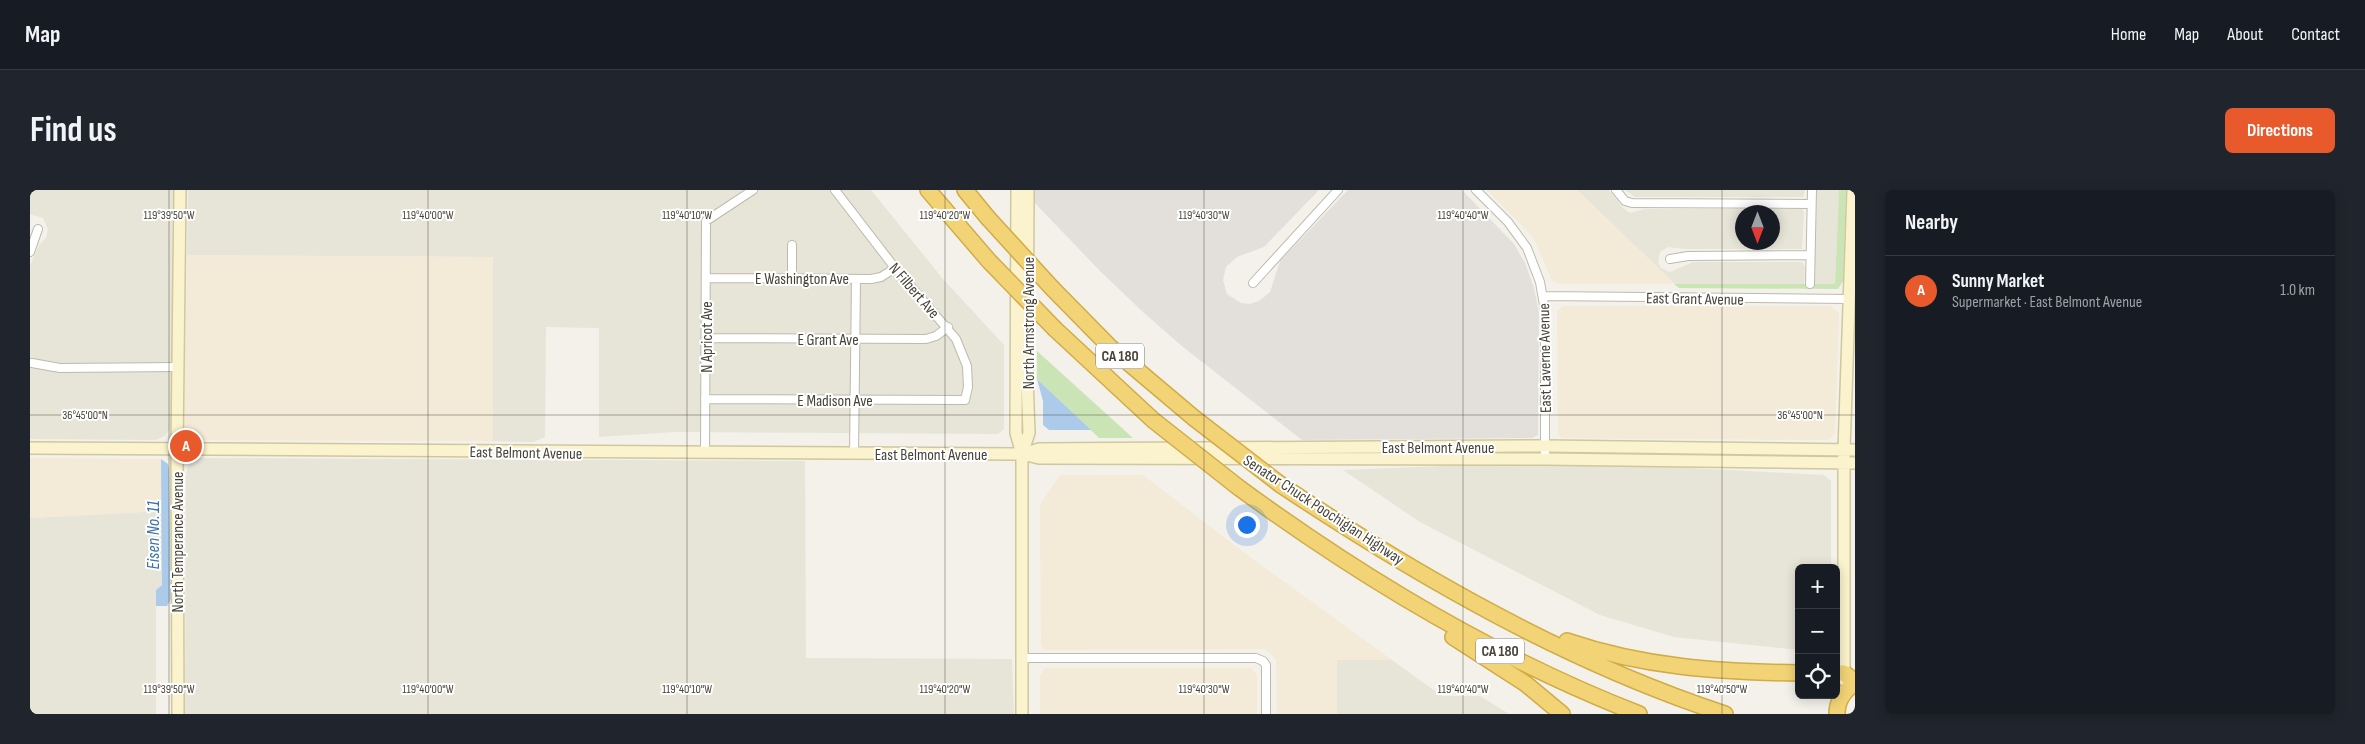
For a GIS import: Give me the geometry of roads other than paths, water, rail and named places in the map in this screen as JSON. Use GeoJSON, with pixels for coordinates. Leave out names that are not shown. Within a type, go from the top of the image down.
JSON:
{"type":"FeatureCollection","features":[{"type":"Feature","properties":{"kind":"highway","name":"Senator Chuck Poochigian Highway"},"geometry":{"type":"LineString","coordinates":[[928,190],[990,261],[1055,329],[1153,420],[1238,487],[1305,535],[1369,576],[1473,638],[1562,681],[1639,714]]}},
{"type":"Feature","properties":{"kind":"highway","name":"Senator Chuck Poochigian Highway"},"geometry":{"type":"LineString","coordinates":[[965,190],[1052,288],[1111,348],[1194,418],[1281,485],[1370,542],[1456,592],[1538,636],[1592,661],[1726,714]]}},
{"type":"Feature","properties":{"kind":"highway"},"geometry":{"type":"LineString","coordinates":[[1369,576],[1403,604],[1526,684],[1562,714]]}},
{"type":"Feature","properties":{"kind":"highway"},"geometry":{"type":"LineString","coordinates":[[1456,592],[1562,639],[1636,661],[1716,671],[1795,673]]}},
{"type":"Feature","properties":{"kind":"highway"},"geometry":{"type":"LineString","coordinates":[[1837,714],[1837,708],[1847,680]]}},
{"type":"Feature","properties":{"kind":"main road","name":"North Temperance Avenue"},"geometry":{"type":"LineString","coordinates":[[178,714],[177,448],[180,190]]}},
{"type":"Feature","properties":{"kind":"main road","name":"North Armstrong Avenue"},"geometry":{"type":"LineString","coordinates":[[1017,190],[1016,433],[1022,454],[1022,714]]}},
{"type":"Feature","properties":{"kind":"main road","name":"North Armstrong Avenue"},"geometry":{"type":"LineString","coordinates":[[1022,454],[1030,433],[1026,378],[1028,190]]}},
{"type":"Feature","properties":{"kind":"main road"},"geometry":{"type":"LineString","coordinates":[[1844,714],[1847,680],[1853,190]]}},
{"type":"Feature","properties":{"kind":"main road","name":"East Belmont Avenue"},"geometry":{"type":"LineString","coordinates":[[1022,454],[1039,449],[1544,446],[1849,450]]}},
{"type":"Feature","properties":{"kind":"main road","name":"East Belmont Avenue"},"geometry":{"type":"LineString","coordinates":[[30,448],[1022,454],[1039,458],[1544,459],[1849,463]]}},
{"type":"Feature","properties":{"kind":"street","name":"N Apricot Ave"},"geometry":{"type":"LineString","coordinates":[[705,453],[706,221],[754,190]]}},
{"type":"Feature","properties":{"kind":"street","name":"N Filbert Ave"},"geometry":{"type":"LineString","coordinates":[[835,190],[896,268],[948,327],[956,339],[967,366],[968,387],[965,400]]}},
{"type":"Feature","properties":{"kind":"street"},"geometry":{"type":"LineString","coordinates":[[1253,283],[1338,190]]}},
{"type":"Feature","properties":{"kind":"street","name":"East Laverne Avenue"},"geometry":{"type":"LineString","coordinates":[[1476,190],[1508,222],[1527,248],[1540,282],[1545,311],[1544,459]]}},
{"type":"Feature","properties":{"kind":"street"},"geometry":{"type":"LineString","coordinates":[[1616,190],[1625,201],[1632,203],[1811,204]]}},
{"type":"Feature","properties":{"kind":"street"},"geometry":{"type":"LineString","coordinates":[[1810,284],[1812,190]]}},
{"type":"Feature","properties":{"kind":"street"},"geometry":{"type":"LineString","coordinates":[[30,252],[38,229]]}},
{"type":"Feature","properties":{"kind":"street"},"geometry":{"type":"LineString","coordinates":[[792,246],[792,278]]}},
{"type":"Feature","properties":{"kind":"street"},"geometry":{"type":"LineString","coordinates":[[1670,260],[1688,256],[1810,255]]}},
{"type":"Feature","properties":{"kind":"street","name":"E Washington Ave"},"geometry":{"type":"LineString","coordinates":[[706,278],[856,279],[881,277],[896,268]]}},
{"type":"Feature","properties":{"kind":"street"},"geometry":{"type":"LineString","coordinates":[[854,454],[856,279]]}},
{"type":"Feature","properties":{"kind":"street","name":"East Grant Avenue"},"geometry":{"type":"LineString","coordinates":[[1543,296],[1851,301]]}},
{"type":"Feature","properties":{"kind":"street","name":"E Grant Ave"},"geometry":{"type":"LineString","coordinates":[[706,338],[926,339],[936,336],[948,327]]}},
{"type":"Feature","properties":{"kind":"street"},"geometry":{"type":"LineString","coordinates":[[32,363],[60,368],[178,367]]}},
{"type":"Feature","properties":{"kind":"street","name":"E Madison Ave"},"geometry":{"type":"LineString","coordinates":[[705,399],[965,400]]}},
{"type":"Feature","properties":{"kind":"street"},"geometry":{"type":"LineString","coordinates":[[1021,658],[1256,658],[1263,661],[1267,672],[1266,714]]}},
{"type":"Feature","properties":{"kind":"water"},"geometry":{"type":"Polygon","coordinates":[[[1037,379],[1091,430],[1049,430],[1043,425],[1043,401],[1037,379]]]}},
{"type":"Feature","properties":{"kind":"water"},"geometry":{"type":"Polygon","coordinates":[[[161,459],[168,464],[169,469],[171,599],[167,606],[156,606],[156,590],[162,585],[161,459]]]}},
{"type":"Feature","properties":{"kind":"place","name":"Sunny Market"},"geometry":{"type":"Point","coordinates":[186,446]}},
{"type":"Feature","properties":{"kind":"water label","name":"Eisen No. 11"},"geometry":{"type":"Point","coordinates":[153,535]}}]}
